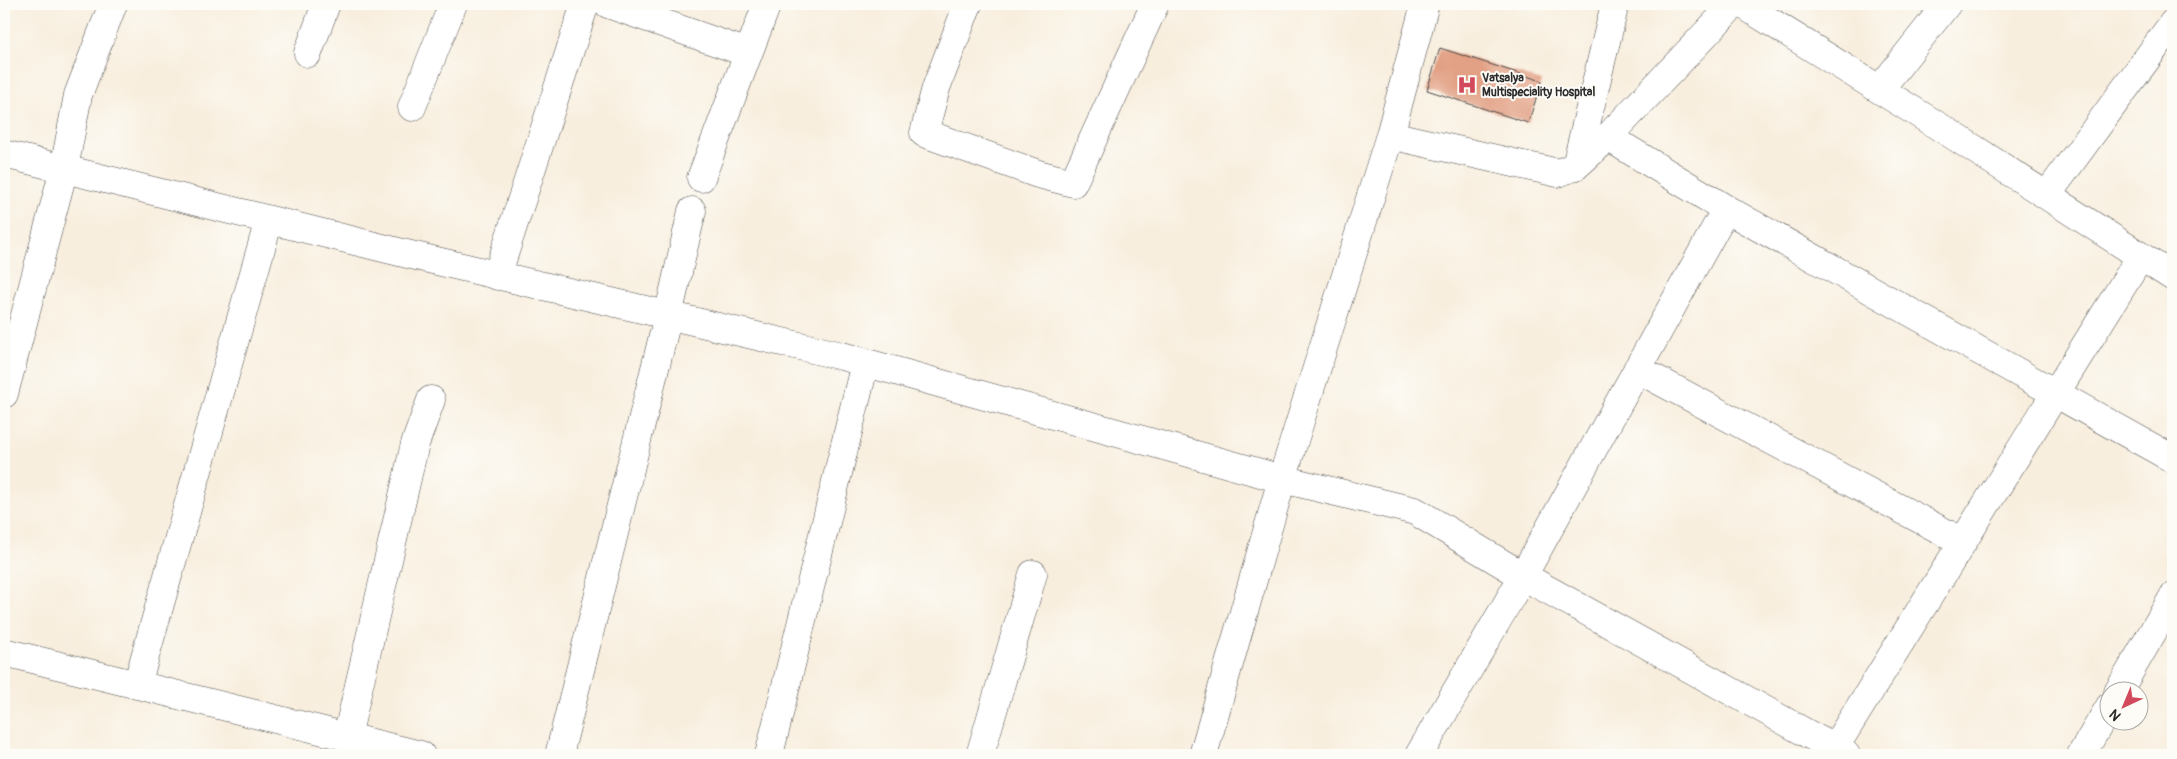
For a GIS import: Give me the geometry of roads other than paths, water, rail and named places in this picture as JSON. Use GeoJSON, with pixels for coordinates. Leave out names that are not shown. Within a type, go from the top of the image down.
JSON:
{"type":"FeatureCollection","features":[{"type":"Feature","properties":{"kind":"street"},"geometry":{"type":"LineString","coordinates":[[4,394],[64,169],[78,95],[113,4]]}},
{"type":"Feature","properties":{"kind":"street"},"geometry":{"type":"LineString","coordinates":[[308,52],[326,4]]}},
{"type":"Feature","properties":{"kind":"street"},"geometry":{"type":"LineString","coordinates":[[412,107],[453,4]]}},
{"type":"Feature","properties":{"kind":"street"},"geometry":{"type":"LineString","coordinates":[[497,276],[585,4]]}},
{"type":"Feature","properties":{"kind":"street"},"geometry":{"type":"LineString","coordinates":[[608,4],[748,53]]}},
{"type":"Feature","properties":{"kind":"street"},"geometry":{"type":"LineString","coordinates":[[701,178],[767,4]]}},
{"type":"Feature","properties":{"kind":"street"},"geometry":{"type":"LineString","coordinates":[[968,4],[936,88],[924,133],[1038,174],[1073,183],[1156,4]]}},
{"type":"Feature","properties":{"kind":"street"},"geometry":{"type":"LineString","coordinates":[[1203,755],[1282,479],[1390,135],[1425,4]]}},
{"type":"Feature","properties":{"kind":"street"},"geometry":{"type":"LineString","coordinates":[[1576,166],[1615,4]]}},
{"type":"Feature","properties":{"kind":"street"},"geometry":{"type":"LineString","coordinates":[[1390,135],[1558,173],[1576,166],[1608,137],[1734,4]]}},
{"type":"Feature","properties":{"kind":"street"},"geometry":{"type":"LineString","coordinates":[[1742,4],[2047,195],[2173,277]]}},
{"type":"Feature","properties":{"kind":"street"},"geometry":{"type":"LineString","coordinates":[[1880,90],[1947,4]]}},
{"type":"Feature","properties":{"kind":"street"},"geometry":{"type":"LineString","coordinates":[[2047,195],[2173,23]]}},
{"type":"Feature","properties":{"kind":"street"},"geometry":{"type":"LineString","coordinates":[[1608,137],[1726,209],[2173,459]]}},
{"type":"Feature","properties":{"kind":"street"},"geometry":{"type":"LineString","coordinates":[[4,154],[497,276],[865,363],[1282,479],[1415,511],[1523,576],[1837,753],[1963,542],[2141,256]]}},
{"type":"Feature","properties":{"kind":"street"},"geometry":{"type":"LineString","coordinates":[[1419,755],[1523,576],[1726,209]]}},
{"type":"Feature","properties":{"kind":"street"},"geometry":{"type":"LineString","coordinates":[[558,755],[668,316],[692,211]]}},
{"type":"Feature","properties":{"kind":"street"},"geometry":{"type":"LineString","coordinates":[[137,685],[269,220]]}},
{"type":"Feature","properties":{"kind":"street"},"geometry":{"type":"LineString","coordinates":[[769,755],[865,363]]}},
{"type":"Feature","properties":{"kind":"street"},"geometry":{"type":"LineString","coordinates":[[1637,369],[1963,542]]}},
{"type":"Feature","properties":{"kind":"street"},"geometry":{"type":"LineString","coordinates":[[346,737],[416,444],[431,400]]}},
{"type":"Feature","properties":{"kind":"street"},"geometry":{"type":"LineString","coordinates":[[980,755],[1033,574]]}},
{"type":"Feature","properties":{"kind":"street"},"geometry":{"type":"LineString","coordinates":[[2124,682],[2173,597]]}},
{"type":"Feature","properties":{"kind":"street"},"geometry":{"type":"LineString","coordinates":[[4,652],[420,755]]}},
{"type":"Feature","properties":{"kind":"street"},"geometry":{"type":"LineString","coordinates":[[2081,755],[2100,723]]}},
{"type":"Feature","properties":{"kind":"place","name":"Vatsalya Multispeciality Hospital"},"geometry":{"type":"Point","coordinates":[1467,85]}}]}
